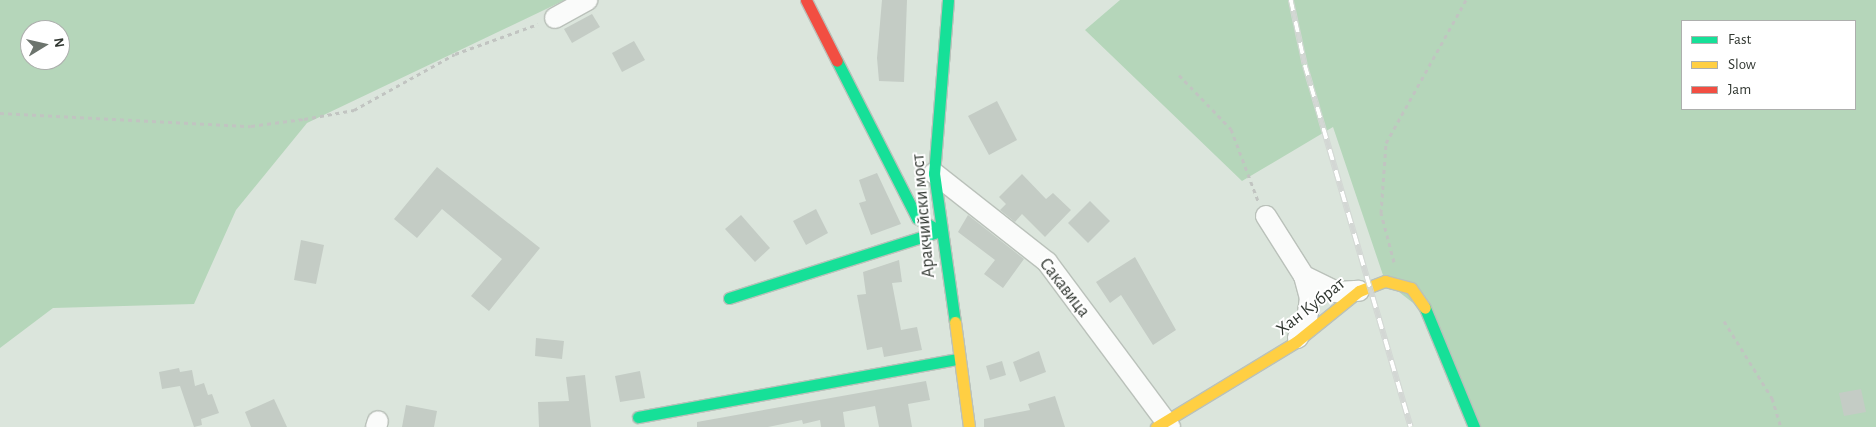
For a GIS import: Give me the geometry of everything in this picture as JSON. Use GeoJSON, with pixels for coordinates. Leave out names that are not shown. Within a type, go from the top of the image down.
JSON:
{"type":"FeatureCollection","features":[{"type":"Feature","properties":{"kind":"street"},"geometry":{"type":"LineString","coordinates":[[555,18],[588,0]]}},
{"type":"Feature","properties":{"kind":"street"},"geometry":{"type":"LineString","coordinates":[[806,0],[917,218],[940,231]]}},
{"type":"Feature","properties":{"kind":"street","name":"Аракчийски мост"},"geometry":{"type":"LineString","coordinates":[[948,0],[934,173],[940,231],[969,427]]}},
{"type":"Feature","properties":{"kind":"street","name":"Сакавица"},"geometry":{"type":"LineString","coordinates":[[934,173],[1047,262],[1164,426]]}},
{"type":"Feature","properties":{"kind":"street"},"geometry":{"type":"LineString","coordinates":[[1266,216],[1304,276],[1308,313],[1296,342]]}},
{"type":"Feature","properties":{"kind":"street"},"geometry":{"type":"LineString","coordinates":[[729,298],[940,231]]}},
{"type":"Feature","properties":{"kind":"street"},"geometry":{"type":"LineString","coordinates":[[1304,276],[1337,292],[1359,291]]}},
{"type":"Feature","properties":{"kind":"street","name":"Хан Кубрат"},"geometry":{"type":"LineString","coordinates":[[1164,426],[1296,342],[1359,291],[1385,281],[1400,282]]}},
{"type":"Feature","properties":{"kind":"street"},"geometry":{"type":"LineString","coordinates":[[1400,282],[1411,288],[1431,317],[1474,427]]}},
{"type":"Feature","properties":{"kind":"street"},"geometry":{"type":"LineString","coordinates":[[638,417],[958,359]]}},
{"type":"Feature","properties":{"kind":"path"},"geometry":{"type":"LineString","coordinates":[[1400,282],[1381,213],[1386,143],[1466,0]]}},
{"type":"Feature","properties":{"kind":"path"},"geometry":{"type":"LineString","coordinates":[[0,113],[242,126],[354,110],[455,54],[555,18]]}},
{"type":"Feature","properties":{"kind":"path"},"geometry":{"type":"LineString","coordinates":[[1180,75],[1231,129],[1254,195],[1266,216]]}},
{"type":"Feature","properties":{"kind":"path"},"geometry":{"type":"LineString","coordinates":[[1724,321],[1772,398],[1781,427]]}},
{"type":"Feature","properties":{"kind":"green space"},"geometry":{"type":"Polygon","coordinates":[[[0,0],[565,0],[307,123],[236,210],[194,304],[53,308],[0,348],[0,0]]]}},
{"type":"Feature","properties":{"kind":"green space"},"geometry":{"type":"Polygon","coordinates":[[[1120,0],[1876,0],[1876,427],[1474,427],[1431,317],[1385,281],[1333,127],[1242,181],[1085,30],[1120,0]]]}},
{"type":"Feature","properties":{"kind":"building"},"geometry":{"type":"Polygon","coordinates":[[[882,0],[907,0],[904,82],[879,81],[877,58],[882,0]]]}},
{"type":"Feature","properties":{"kind":"building"},"geometry":{"type":"Polygon","coordinates":[[[592,14],[600,27],[572,43],[564,29],[592,14]]]}},
{"type":"Feature","properties":{"kind":"building"},"geometry":{"type":"Polygon","coordinates":[[[634,41],[645,60],[622,72],[612,53],[634,41]]]}},
{"type":"Feature","properties":{"kind":"building"},"geometry":{"type":"Polygon","coordinates":[[[997,101],[1017,140],[989,155],[968,116],[997,101]]]}},
{"type":"Feature","properties":{"kind":"building"},"geometry":{"type":"Polygon","coordinates":[[[437,167],[540,248],[489,311],[471,296],[502,259],[442,209],[417,238],[394,219],[437,167]]]}},
{"type":"Feature","properties":{"kind":"building"},"geometry":{"type":"Polygon","coordinates":[[[877,173],[901,224],[871,235],[859,203],[866,201],[859,180],[877,173]]]}},
{"type":"Feature","properties":{"kind":"building"},"geometry":{"type":"Polygon","coordinates":[[[1022,174],[1046,199],[1053,193],[1071,210],[1045,237],[1022,214],[1015,222],[1000,210],[1006,204],[999,197],[1022,174]]]}},
{"type":"Feature","properties":{"kind":"building"},"geometry":{"type":"Polygon","coordinates":[[[1090,201],[1110,221],[1088,243],[1068,223],[1090,201]]]}},
{"type":"Feature","properties":{"kind":"building"},"geometry":{"type":"Polygon","coordinates":[[[816,209],[828,233],[806,245],[793,221],[816,209]]]}},
{"type":"Feature","properties":{"kind":"building"},"geometry":{"type":"Polygon","coordinates":[[[741,215],[770,248],[755,262],[725,229],[741,215]]]}},
{"type":"Feature","properties":{"kind":"building"},"geometry":{"type":"Polygon","coordinates":[[[968,215],[1024,259],[1003,288],[984,274],[995,260],[958,232],[968,215]]]}},
{"type":"Feature","properties":{"kind":"building"},"geometry":{"type":"Polygon","coordinates":[[[301,240],[324,245],[316,284],[294,280],[301,240]]]}},
{"type":"Feature","properties":{"kind":"building"},"geometry":{"type":"Polygon","coordinates":[[[1135,257],[1176,330],[1153,345],[1121,295],[1110,303],[1096,282],[1135,257]]]}},
{"type":"Feature","properties":{"kind":"building"},"geometry":{"type":"Polygon","coordinates":[[[899,260],[902,282],[892,283],[901,330],[917,327],[922,350],[884,357],[882,347],[867,350],[857,295],[866,294],[863,272],[899,260]]]}},
{"type":"Feature","properties":{"kind":"building"},"geometry":{"type":"Polygon","coordinates":[[[536,338],[564,341],[562,359],[535,356],[536,338]]]}},
{"type":"Feature","properties":{"kind":"building"},"geometry":{"type":"Polygon","coordinates":[[[1039,351],[1046,372],[1020,382],[1013,362],[1039,351]]]}},
{"type":"Feature","properties":{"kind":"building"},"geometry":{"type":"Polygon","coordinates":[[[1002,361],[1006,375],[990,380],[986,366],[1002,361]]]}},
{"type":"Feature","properties":{"kind":"building"},"geometry":{"type":"Polygon","coordinates":[[[179,368],[180,372],[192,370],[195,386],[204,383],[208,395],[212,394],[219,413],[201,419],[202,425],[194,427],[180,386],[162,389],[159,372],[179,368]]]}},
{"type":"Feature","properties":{"kind":"building"},"geometry":{"type":"Polygon","coordinates":[[[640,371],[645,398],[620,402],[615,376],[640,371]]]}},
{"type":"Feature","properties":{"kind":"building"},"geometry":{"type":"Polygon","coordinates":[[[585,375],[591,427],[539,427],[538,402],[569,401],[566,377],[585,375]]]}},
{"type":"Feature","properties":{"kind":"building"},"geometry":{"type":"Polygon","coordinates":[[[926,381],[930,400],[908,404],[912,427],[879,427],[875,406],[843,412],[845,427],[821,427],[820,420],[803,424],[802,420],[768,427],[697,427],[697,422],[926,381]]]}},
{"type":"Feature","properties":{"kind":"building"},"geometry":{"type":"Polygon","coordinates":[[[1861,389],[1866,412],[1844,416],[1839,393],[1861,389]]]}},
{"type":"Feature","properties":{"kind":"building"},"geometry":{"type":"Polygon","coordinates":[[[1055,396],[1065,427],[984,427],[984,419],[1030,410],[1028,404],[1055,396]]]}},
{"type":"Feature","properties":{"kind":"building"},"geometry":{"type":"Polygon","coordinates":[[[274,399],[287,427],[251,427],[245,412],[274,399]]]}},
{"type":"Feature","properties":{"kind":"building"},"geometry":{"type":"Polygon","coordinates":[[[406,405],[437,411],[434,427],[402,427],[406,405]]]}},
{"type":"Feature","properties":{"kind":"railway"},"geometry":{"type":"LineString","coordinates":[[1291,0],[1305,65],[1411,427]]}},
{"type":"Feature","properties":{"kind":"traffic: fast"},"geometry":{"type":"LineString","coordinates":[[948,0],[934,173],[955,322]]}},
{"type":"Feature","properties":{"kind":"traffic: fast"},"geometry":{"type":"LineString","coordinates":[[729,298],[940,231],[917,218],[837,61]]}},
{"type":"Feature","properties":{"kind":"traffic: fast"},"geometry":{"type":"LineString","coordinates":[[1425,308],[1474,427]]}},
{"type":"Feature","properties":{"kind":"traffic: fast"},"geometry":{"type":"LineString","coordinates":[[638,417],[958,359]]}},
{"type":"Feature","properties":{"kind":"traffic: slow"},"geometry":{"type":"LineString","coordinates":[[1156,427],[1296,342],[1359,291],[1385,281],[1411,288],[1425,308]]}},
{"type":"Feature","properties":{"kind":"traffic: slow"},"geometry":{"type":"LineString","coordinates":[[955,322],[969,427]]}},
{"type":"Feature","properties":{"kind":"traffic: jam"},"geometry":{"type":"LineString","coordinates":[[806,0],[837,61]]}}]}
